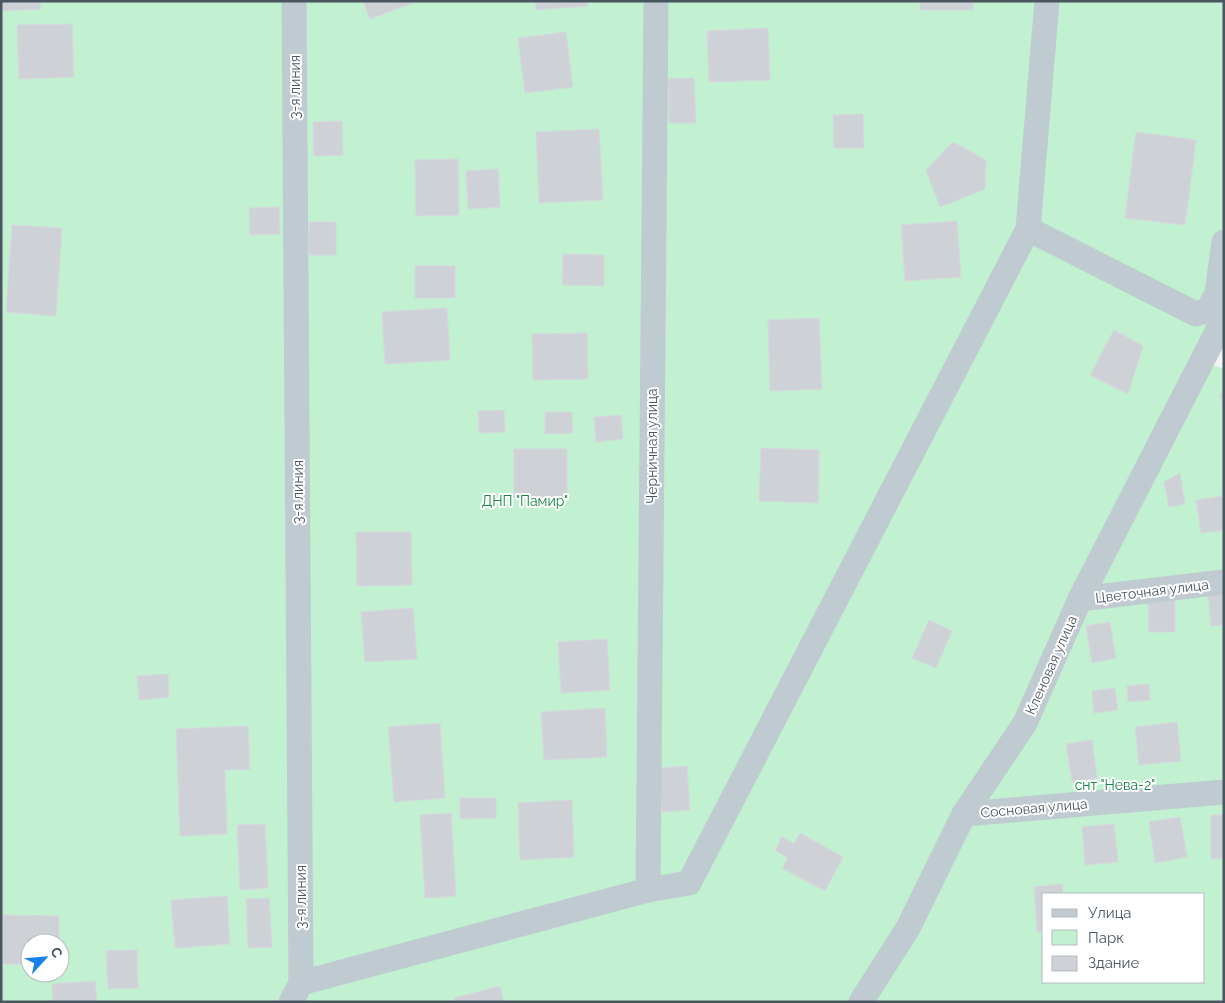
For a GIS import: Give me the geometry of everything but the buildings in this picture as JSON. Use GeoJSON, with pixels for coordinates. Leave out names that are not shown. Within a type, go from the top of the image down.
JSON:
{"type":"FeatureCollection","features":[{"type":"Feature","properties":{"kind":"street","name":"3-я линия"},"geometry":{"type":"LineString","coordinates":[[294,1],[296,992]]}},
{"type":"Feature","properties":{"kind":"street","name":"Черничная улица"},"geometry":{"type":"LineString","coordinates":[[648,890],[656,1]]}},
{"type":"Feature","properties":{"kind":"street"},"geometry":{"type":"LineString","coordinates":[[296,992],[648,890],[689,883],[1028,229],[1047,1]]}},
{"type":"Feature","properties":{"kind":"street"},"geometry":{"type":"LineString","coordinates":[[1028,229],[1196,314],[1208,310],[1217,293],[1224,242]]}},
{"type":"Feature","properties":{"kind":"street","name":"Кленовая улица"},"geometry":{"type":"LineString","coordinates":[[862,1002],[908,928],[964,814],[1025,724],[1080,599],[1224,318]]}},
{"type":"Feature","properties":{"kind":"street","name":"Цветочная улица"},"geometry":{"type":"LineString","coordinates":[[1080,599],[1224,582]]}},
{"type":"Feature","properties":{"kind":"street","name":"Сосновая улица"},"geometry":{"type":"LineString","coordinates":[[964,814],[1224,792]]}},
{"type":"Feature","properties":{"kind":"green space","name":"ДНП \"Памир\""},"geometry":{"type":"Polygon","coordinates":[[[1,1],[1224,1],[1224,327],[1208,363],[1224,369],[1224,1002],[1,1002],[1,1]]]}},
{"type":"Feature","properties":{"kind":"park label","name":"снт \"Нева-2\""},"geometry":{"type":"Point","coordinates":[1115,785]}}]}
